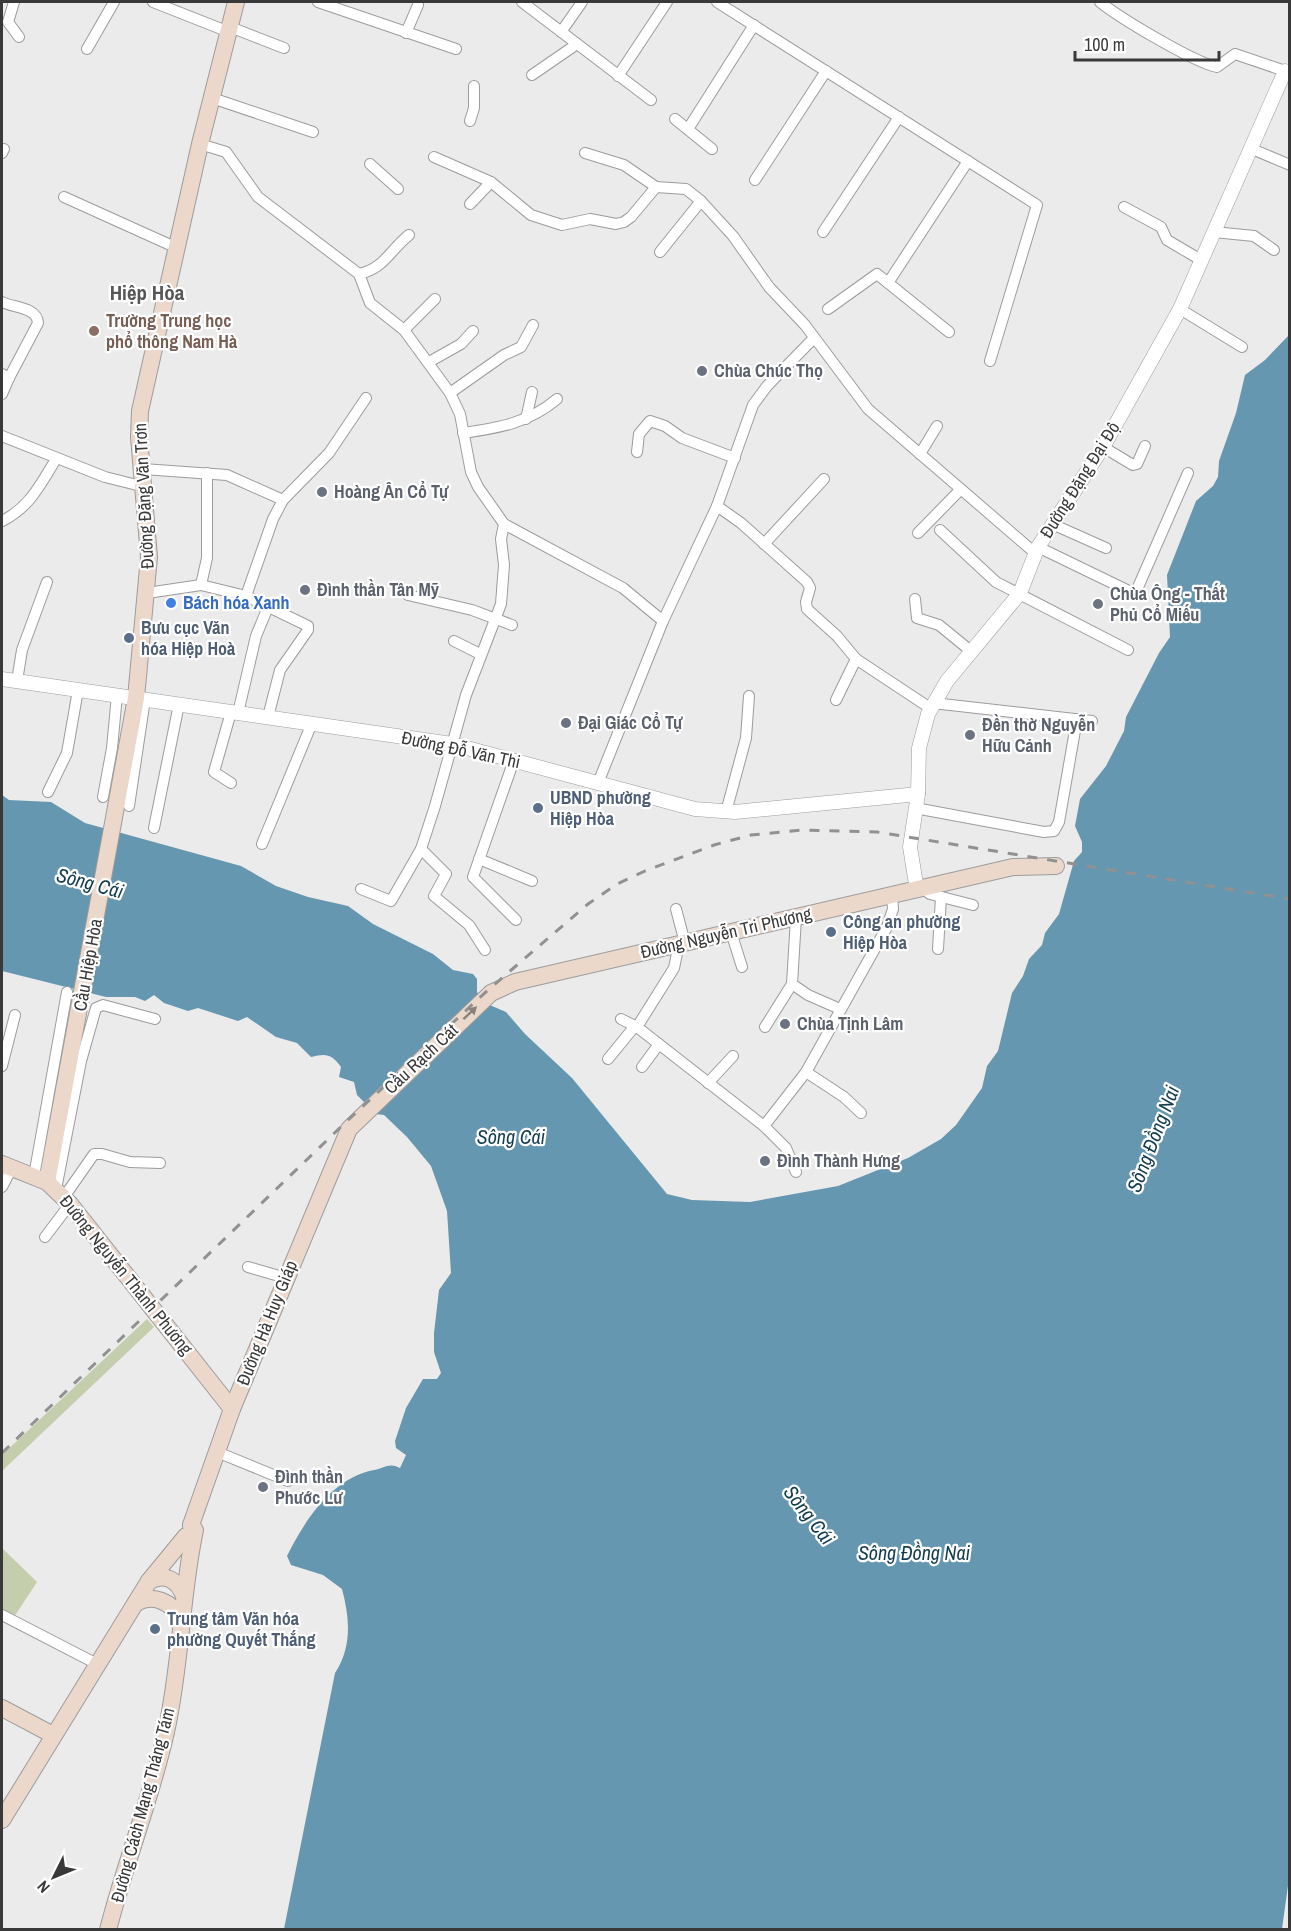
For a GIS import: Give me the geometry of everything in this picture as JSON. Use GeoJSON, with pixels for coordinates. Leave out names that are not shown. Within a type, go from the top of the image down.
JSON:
{"type":"FeatureCollection","features":[{"type":"Feature","properties":{"kind":"main road","name":"Đường Đặng Văn Trơn"},"geometry":{"type":"LineString","coordinates":[[127,747],[141,699],[149,557],[145,487],[139,437],[140,411],[200,144],[236,2]]}},
{"type":"Feature","properties":{"kind":"main road","name":"Cầu Hiệp Hòa"},"geometry":{"type":"LineString","coordinates":[[54,1189],[52,1157],[127,747]]}},
{"type":"Feature","properties":{"kind":"main road","name":"Đường Nguyễn Tri Phương"},"geometry":{"type":"LineString","coordinates":[[491,993],[515,981],[999,871],[1030,865],[1055,868]]}},
{"type":"Feature","properties":{"kind":"main road","name":"Cầu Rạch Cát"},"geometry":{"type":"LineString","coordinates":[[352,1126],[491,993]]}},
{"type":"Feature","properties":{"kind":"main road","name":"Đường Hà Huy Giáp"},"geometry":{"type":"LineString","coordinates":[[2,1820],[149,1581],[190,1532],[232,1409],[352,1126]]}},
{"type":"Feature","properties":{"kind":"main road"},"geometry":{"type":"LineString","coordinates":[[7,1166],[54,1189]]}},
{"type":"Feature","properties":{"kind":"main road","name":"Đường Nguyễn Thành Phương"},"geometry":{"type":"LineString","coordinates":[[54,1189],[232,1409]]}},
{"type":"Feature","properties":{"kind":"main road","name":"Đường Cách Mạng Tháng Tám"},"geometry":{"type":"LineString","coordinates":[[108,1929],[166,1732],[174,1687],[190,1532]]}},
{"type":"Feature","properties":{"kind":"main road"},"geometry":{"type":"LineString","coordinates":[[149,1581],[165,1577],[173,1580],[184,1596]]}},
{"type":"Feature","properties":{"kind":"main road"},"geometry":{"type":"LineString","coordinates":[[136,1602],[146,1598],[160,1600],[173,1608],[181,1618]]}},
{"type":"Feature","properties":{"kind":"main road"},"geometry":{"type":"LineString","coordinates":[[2,1708],[53,1735]]}},
{"type":"Feature","properties":{"kind":"street"},"geometry":{"type":"LineString","coordinates":[[14,2],[8,22],[19,37]]}},
{"type":"Feature","properties":{"kind":"street"},"geometry":{"type":"LineString","coordinates":[[87,49],[114,2]]}},
{"type":"Feature","properties":{"kind":"street"},"geometry":{"type":"LineString","coordinates":[[153,2],[284,48]]}},
{"type":"Feature","properties":{"kind":"street"},"geometry":{"type":"LineString","coordinates":[[318,2],[456,49]]}},
{"type":"Feature","properties":{"kind":"street"},"geometry":{"type":"LineString","coordinates":[[522,2],[651,100]]}},
{"type":"Feature","properties":{"kind":"street"},"geometry":{"type":"LineString","coordinates":[[561,32],[582,2]]}},
{"type":"Feature","properties":{"kind":"street"},"geometry":{"type":"LineString","coordinates":[[618,76],[667,2]]}},
{"type":"Feature","properties":{"kind":"street"},"geometry":{"type":"LineString","coordinates":[[717,2],[1037,205],[990,361]]}},
{"type":"Feature","properties":{"kind":"street"},"geometry":{"type":"LineString","coordinates":[[1100,2],[1189,56],[1210,65],[1217,67],[1235,54],[1285,71]]}},
{"type":"Feature","properties":{"kind":"street"},"geometry":{"type":"LineString","coordinates":[[406,33],[418,5]]}},
{"type":"Feature","properties":{"kind":"street"},"geometry":{"type":"LineString","coordinates":[[688,129],[754,25]]}},
{"type":"Feature","properties":{"kind":"street"},"geometry":{"type":"LineString","coordinates":[[532,75],[577,44]]}},
{"type":"Feature","properties":{"kind":"street"},"geometry":{"type":"LineString","coordinates":[[755,180],[826,71]]}},
{"type":"Feature","properties":{"kind":"street","name":"Đường Đặng Đại Độ"},"geometry":{"type":"LineString","coordinates":[[920,889],[910,847],[916,801],[919,747],[930,704],[1020,593],[1037,550],[1103,447],[1180,309],[1285,71]]}},
{"type":"Feature","properties":{"kind":"street"},"geometry":{"type":"LineString","coordinates":[[470,121],[474,108],[474,86]]}},
{"type":"Feature","properties":{"kind":"street"},"geometry":{"type":"LineString","coordinates":[[212,98],[313,132]]}},
{"type":"Feature","properties":{"kind":"street"},"geometry":{"type":"LineString","coordinates":[[823,232],[899,117]]}},
{"type":"Feature","properties":{"kind":"street"},"geometry":{"type":"LineString","coordinates":[[675,119],[712,149]]}},
{"type":"Feature","properties":{"kind":"street"},"geometry":{"type":"LineString","coordinates":[[200,144],[226,152],[258,197],[359,274],[370,303],[404,330],[450,393],[460,414],[471,472],[478,487],[504,524],[623,588],[643,602],[663,621]]}},
{"type":"Feature","properties":{"kind":"street"},"geometry":{"type":"LineString","coordinates":[[1252,149],[1290,165]]}},
{"type":"Feature","properties":{"kind":"street"},"geometry":{"type":"LineString","coordinates":[[585,153],[624,165],[656,187],[686,189],[701,201],[733,237],[769,287],[814,338],[868,409],[961,489],[1037,550],[1135,594],[1188,473]]}},
{"type":"Feature","properties":{"kind":"street"},"geometry":{"type":"LineString","coordinates":[[434,157],[491,182],[531,215],[562,225],[590,219],[616,224],[624,222],[656,187]]}},
{"type":"Feature","properties":{"kind":"street"},"geometry":{"type":"LineString","coordinates":[[888,283],[968,161]]}},
{"type":"Feature","properties":{"kind":"street"},"geometry":{"type":"LineString","coordinates":[[370,164],[398,189]]}},
{"type":"Feature","properties":{"kind":"street"},"geometry":{"type":"LineString","coordinates":[[470,204],[491,182]]}},
{"type":"Feature","properties":{"kind":"street"},"geometry":{"type":"LineString","coordinates":[[64,196],[177,248]]}},
{"type":"Feature","properties":{"kind":"street"},"geometry":{"type":"LineString","coordinates":[[660,252],[701,201]]}},
{"type":"Feature","properties":{"kind":"street"},"geometry":{"type":"LineString","coordinates":[[1124,207],[1161,227],[1167,240],[1201,260]]}},
{"type":"Feature","properties":{"kind":"street"},"geometry":{"type":"LineString","coordinates":[[1215,232],[1254,236],[1274,250]]}},
{"type":"Feature","properties":{"kind":"street"},"geometry":{"type":"LineString","coordinates":[[359,274],[382,266],[394,247],[409,235]]}},
{"type":"Feature","properties":{"kind":"street"},"geometry":{"type":"LineString","coordinates":[[828,309],[877,274],[949,332]]}},
{"type":"Feature","properties":{"kind":"street"},"geometry":{"type":"LineString","coordinates":[[404,330],[435,299]]}},
{"type":"Feature","properties":{"kind":"street"},"geometry":{"type":"LineString","coordinates":[[2,303],[33,312],[38,323],[5,376],[2,394]]}},
{"type":"Feature","properties":{"kind":"street"},"geometry":{"type":"LineString","coordinates":[[1180,309],[1242,347]]}},
{"type":"Feature","properties":{"kind":"street"},"geometry":{"type":"LineString","coordinates":[[450,393],[504,355],[521,346],[533,325]]}},
{"type":"Feature","properties":{"kind":"street"},"geometry":{"type":"LineString","coordinates":[[429,362],[460,344],[472,331]]}},
{"type":"Feature","properties":{"kind":"street"},"geometry":{"type":"LineString","coordinates":[[598,783],[663,621],[717,506],[753,405],[767,386],[814,338]]}},
{"type":"Feature","properties":{"kind":"street"},"geometry":{"type":"LineString","coordinates":[[526,419],[532,392]]}},
{"type":"Feature","properties":{"kind":"street"},"geometry":{"type":"LineString","coordinates":[[246,596],[273,519],[283,500],[329,453],[366,398]]}},
{"type":"Feature","properties":{"kind":"street"},"geometry":{"type":"LineString","coordinates":[[463,433],[506,427],[543,411],[557,399]]}},
{"type":"Feature","properties":{"kind":"street"},"geometry":{"type":"LineString","coordinates":[[637,452],[639,434],[650,421],[656,421],[682,438],[735,458]]}},
{"type":"Feature","properties":{"kind":"street"},"geometry":{"type":"LineString","coordinates":[[920,454],[937,426]]}},
{"type":"Feature","properties":{"kind":"street"},"geometry":{"type":"LineString","coordinates":[[2,436],[105,477],[145,487]]}},
{"type":"Feature","properties":{"kind":"street"},"geometry":{"type":"LineString","coordinates":[[1103,447],[1133,465],[1137,464],[1146,446]]}},
{"type":"Feature","properties":{"kind":"street"},"geometry":{"type":"LineString","coordinates":[[2,521],[29,502],[56,459]]}},
{"type":"Feature","properties":{"kind":"street"},"geometry":{"type":"LineString","coordinates":[[143,469],[207,473],[238,478],[283,500]]}},
{"type":"Feature","properties":{"kind":"street"},"geometry":{"type":"LineString","coordinates":[[201,585],[207,558],[207,473]]}},
{"type":"Feature","properties":{"kind":"street"},"geometry":{"type":"LineString","coordinates":[[764,544],[824,479]]}},
{"type":"Feature","properties":{"kind":"street"},"geometry":{"type":"LineString","coordinates":[[918,533],[961,489]]}},
{"type":"Feature","properties":{"kind":"street"},"geometry":{"type":"LineString","coordinates":[[717,506],[809,584],[805,606],[837,636],[856,659],[930,704],[1092,720]]}},
{"type":"Feature","properties":{"kind":"street"},"geometry":{"type":"LineString","coordinates":[[361,890],[386,902],[391,901],[421,849],[480,654],[501,604],[503,585],[501,539],[504,524]]}},
{"type":"Feature","properties":{"kind":"street"},"geometry":{"type":"LineString","coordinates":[[1052,524],[1106,548]]}},
{"type":"Feature","properties":{"kind":"street"},"geometry":{"type":"LineString","coordinates":[[940,530],[996,582],[1128,650]]}},
{"type":"Feature","properties":{"kind":"street"},"geometry":{"type":"LineString","coordinates":[[17,681],[21,650],[47,582]]}},
{"type":"Feature","properties":{"kind":"street"},"geometry":{"type":"LineString","coordinates":[[147,593],[201,585],[246,596],[305,623],[308,630],[280,670],[268,717]]}},
{"type":"Feature","properties":{"kind":"street"},"geometry":{"type":"LineString","coordinates":[[408,595],[496,618],[512,625]]}},
{"type":"Feature","properties":{"kind":"street"},"geometry":{"type":"LineString","coordinates":[[915,599],[917,618],[939,625],[972,652]]}},
{"type":"Feature","properties":{"kind":"street"},"geometry":{"type":"LineString","coordinates":[[231,783],[214,772],[235,712],[256,636],[268,607]]}},
{"type":"Feature","properties":{"kind":"street"},"geometry":{"type":"LineString","coordinates":[[454,641],[480,654]]}},
{"type":"Feature","properties":{"kind":"street"},"geometry":{"type":"LineString","coordinates":[[836,700],[856,659]]}},
{"type":"Feature","properties":{"kind":"street","name":"Đường Đỗ Văn Thi"},"geometry":{"type":"LineString","coordinates":[[2,679],[452,744],[695,809],[726,812],[916,801]]}},
{"type":"Feature","properties":{"kind":"street"},"geometry":{"type":"LineString","coordinates":[[48,792],[67,753],[78,690]]}},
{"type":"Feature","properties":{"kind":"street"},"geometry":{"type":"LineString","coordinates":[[103,797],[112,748],[117,695]]}},
{"type":"Feature","properties":{"kind":"street"},"geometry":{"type":"LineString","coordinates":[[726,812],[746,738],[749,696]]}},
{"type":"Feature","properties":{"kind":"street"},"geometry":{"type":"LineString","coordinates":[[129,806],[141,699]]}},
{"type":"Feature","properties":{"kind":"street"},"geometry":{"type":"LineString","coordinates":[[154,828],[179,704]]}},
{"type":"Feature","properties":{"kind":"street"},"geometry":{"type":"LineString","coordinates":[[916,801],[1044,832],[1054,831],[1059,822],[1077,719]]}},
{"type":"Feature","properties":{"kind":"street"},"geometry":{"type":"LineString","coordinates":[[262,844],[312,723]]}},
{"type":"Feature","properties":{"kind":"street"},"geometry":{"type":"LineString","coordinates":[[514,760],[473,879],[516,920]]}},
{"type":"Feature","properties":{"kind":"street"},"geometry":{"type":"LineString","coordinates":[[421,849],[446,874],[434,896],[469,925],[485,950]]}},
{"type":"Feature","properties":{"kind":"street"},"geometry":{"type":"LineString","coordinates":[[479,859],[532,881]]}},
{"type":"Feature","properties":{"kind":"street"},"geometry":{"type":"LineString","coordinates":[[920,889],[927,893],[973,905]]}},
{"type":"Feature","properties":{"kind":"street"},"geometry":{"type":"LineString","coordinates":[[764,1126],[806,1072],[887,927],[893,909],[892,896]]}},
{"type":"Feature","properties":{"kind":"street"},"geometry":{"type":"LineString","coordinates":[[938,949],[941,897]]}},
{"type":"Feature","properties":{"kind":"street"},"geometry":{"type":"LineString","coordinates":[[608,1059],[636,1027],[674,968],[682,943],[676,909]]}},
{"type":"Feature","properties":{"kind":"street"},"geometry":{"type":"LineString","coordinates":[[765,1027],[792,984],[796,918]]}},
{"type":"Feature","properties":{"kind":"street"},"geometry":{"type":"LineString","coordinates":[[731,932],[742,967]]}},
{"type":"Feature","properties":{"kind":"street"},"geometry":{"type":"LineString","coordinates":[[792,984],[808,995],[840,1009]]}},
{"type":"Feature","properties":{"kind":"street"},"geometry":{"type":"LineString","coordinates":[[54,1189],[67,992]]}},
{"type":"Feature","properties":{"kind":"street"},"geometry":{"type":"LineString","coordinates":[[45,1237],[81,1061],[96,1008],[104,1005],[155,1019]]}},
{"type":"Feature","properties":{"kind":"street"},"geometry":{"type":"LineString","coordinates":[[2,1066],[15,1015]]}},
{"type":"Feature","properties":{"kind":"street"},"geometry":{"type":"LineString","coordinates":[[621,1019],[659,1044],[764,1126],[786,1148],[796,1172]]}},
{"type":"Feature","properties":{"kind":"street"},"geometry":{"type":"LineString","coordinates":[[642,1067],[659,1044]]}},
{"type":"Feature","properties":{"kind":"street"},"geometry":{"type":"LineString","coordinates":[[708,1083],[733,1056]]}},
{"type":"Feature","properties":{"kind":"street"},"geometry":{"type":"LineString","coordinates":[[806,1072],[844,1097],[861,1113]]}},
{"type":"Feature","properties":{"kind":"street"},"geometry":{"type":"LineString","coordinates":[[54,1189],[94,1154],[130,1162],[160,1163]]}},
{"type":"Feature","properties":{"kind":"street"},"geometry":{"type":"LineString","coordinates":[[2,1186],[7,1166]]}},
{"type":"Feature","properties":{"kind":"street"},"geometry":{"type":"LineString","coordinates":[[248,1267],[286,1278]]}},
{"type":"Feature","properties":{"kind":"street"},"geometry":{"type":"LineString","coordinates":[[217,1452],[288,1481]]}},
{"type":"Feature","properties":{"kind":"street"},"geometry":{"type":"LineString","coordinates":[[2,1615],[97,1664]]}},
{"type":"Feature","properties":{"kind":"green space"},"geometry":{"type":"Polygon","coordinates":[[[147,1319],[154,1327],[2,1471],[2,1455],[147,1319]]]}},
{"type":"Feature","properties":{"kind":"green space"},"geometry":{"type":"Polygon","coordinates":[[[2,1548],[37,1582],[14,1617],[2,1611],[2,1548]]]}},
{"type":"Feature","properties":{"kind":"water","name":"Sông Đồng Nai"},"geometry":{"type":"Polygon","coordinates":[[[1289,335],[1290,1871],[1282,1929],[284,1929],[335,1673],[341,1663],[348,1632],[347,1611],[342,1589],[323,1575],[291,1565],[287,1556],[311,1515],[333,1491],[359,1475],[390,1465],[400,1468],[406,1455],[396,1448],[395,1441],[406,1408],[423,1379],[437,1379],[441,1373],[434,1352],[434,1333],[439,1290],[451,1273],[447,1211],[431,1166],[407,1137],[384,1115],[376,1114],[357,1095],[354,1082],[339,1077],[341,1067],[332,1057],[321,1055],[311,1057],[297,1043],[276,1037],[247,1017],[238,1021],[198,1008],[188,1011],[164,1003],[154,995],[145,1001],[135,997],[106,997],[2,971],[2,795],[9,800],[51,802],[85,823],[241,866],[276,886],[308,897],[348,906],[373,924],[433,954],[453,970],[473,974],[477,979],[477,992],[485,1003],[506,1012],[525,1034],[572,1078],[667,1194],[692,1200],[750,1202],[838,1186],[908,1158],[941,1139],[956,1125],[982,1088],[987,1066],[998,1051],[1012,993],[1023,976],[1029,959],[1042,945],[1045,933],[1059,914],[1074,861],[1082,852],[1082,842],[1075,826],[1080,799],[1106,766],[1124,731],[1126,717],[1159,653],[1170,637],[1167,575],[1196,501],[1213,486],[1218,477],[1219,461],[1236,413],[1245,375],[1265,360],[1289,335]]]}},
{"type":"Feature","properties":{"kind":"railway"},"geometry":{"type":"LineString","coordinates":[[2,1453],[347,1121],[488,990],[588,904],[617,884],[645,871],[714,845],[751,835],[802,830],[877,832],[1290,899]]}},
{"type":"Feature","properties":{"kind":"place","name":"Trường Trung học phổ thông Nam Hà"},"geometry":{"type":"Point","coordinates":[94,331]}},
{"type":"Feature","properties":{"kind":"place","name":"Chùa Chúc Thọ"},"geometry":{"type":"Point","coordinates":[702,371]}},
{"type":"Feature","properties":{"kind":"place","name":"Hoàng Ân Cổ Tự"},"geometry":{"type":"Point","coordinates":[322,492]}},
{"type":"Feature","properties":{"kind":"place","name":"Đình thần Tân Mỹ"},"geometry":{"type":"Point","coordinates":[305,590]}},
{"type":"Feature","properties":{"kind":"place","name":"Bách hóa Xanh"},"geometry":{"type":"Point","coordinates":[171,603]}},
{"type":"Feature","properties":{"kind":"place","name":"Chùa Ông - Thất Phủ Cổ Miếu"},"geometry":{"type":"Point","coordinates":[1098,604]}},
{"type":"Feature","properties":{"kind":"place","name":"Bưu cục Văn hóa Hiệp Hoà"},"geometry":{"type":"Point","coordinates":[129,638]}},
{"type":"Feature","properties":{"kind":"place","name":"Đại Giác Cổ Tự"},"geometry":{"type":"Point","coordinates":[566,723]}},
{"type":"Feature","properties":{"kind":"place","name":"Đền thờ Nguyễn Hữu Cảnh"},"geometry":{"type":"Point","coordinates":[970,735]}},
{"type":"Feature","properties":{"kind":"place","name":"UBND phường Hiệp Hòa"},"geometry":{"type":"Point","coordinates":[538,808]}},
{"type":"Feature","properties":{"kind":"place","name":"Công an phường Hiệp Hòa"},"geometry":{"type":"Point","coordinates":[831,932]}},
{"type":"Feature","properties":{"kind":"place","name":"Chùa Tịnh Lâm"},"geometry":{"type":"Point","coordinates":[785,1024]}},
{"type":"Feature","properties":{"kind":"place","name":"Đình Thành Hưng"},"geometry":{"type":"Point","coordinates":[765,1161]}},
{"type":"Feature","properties":{"kind":"place","name":"Đình thần Phước Lư"},"geometry":{"type":"Point","coordinates":[263,1487]}},
{"type":"Feature","properties":{"kind":"place","name":"Trung tâm Văn hóa phường Quyết Thắng"},"geometry":{"type":"Point","coordinates":[155,1629]}},
{"type":"Feature","properties":{"kind":"district","name":"Hiệp Hòa"},"geometry":{"type":"Point","coordinates":[147,293]}},
{"type":"Feature","properties":{"kind":"water label","name":"Sông Cái"},"geometry":{"type":"Point","coordinates":[90,883]}},
{"type":"Feature","properties":{"kind":"water label","name":"Sông Cái"},"geometry":{"type":"Point","coordinates":[511,1137]}},
{"type":"Feature","properties":{"kind":"water label","name":"Sông Cái"},"geometry":{"type":"Point","coordinates":[809,1515]}}]}
